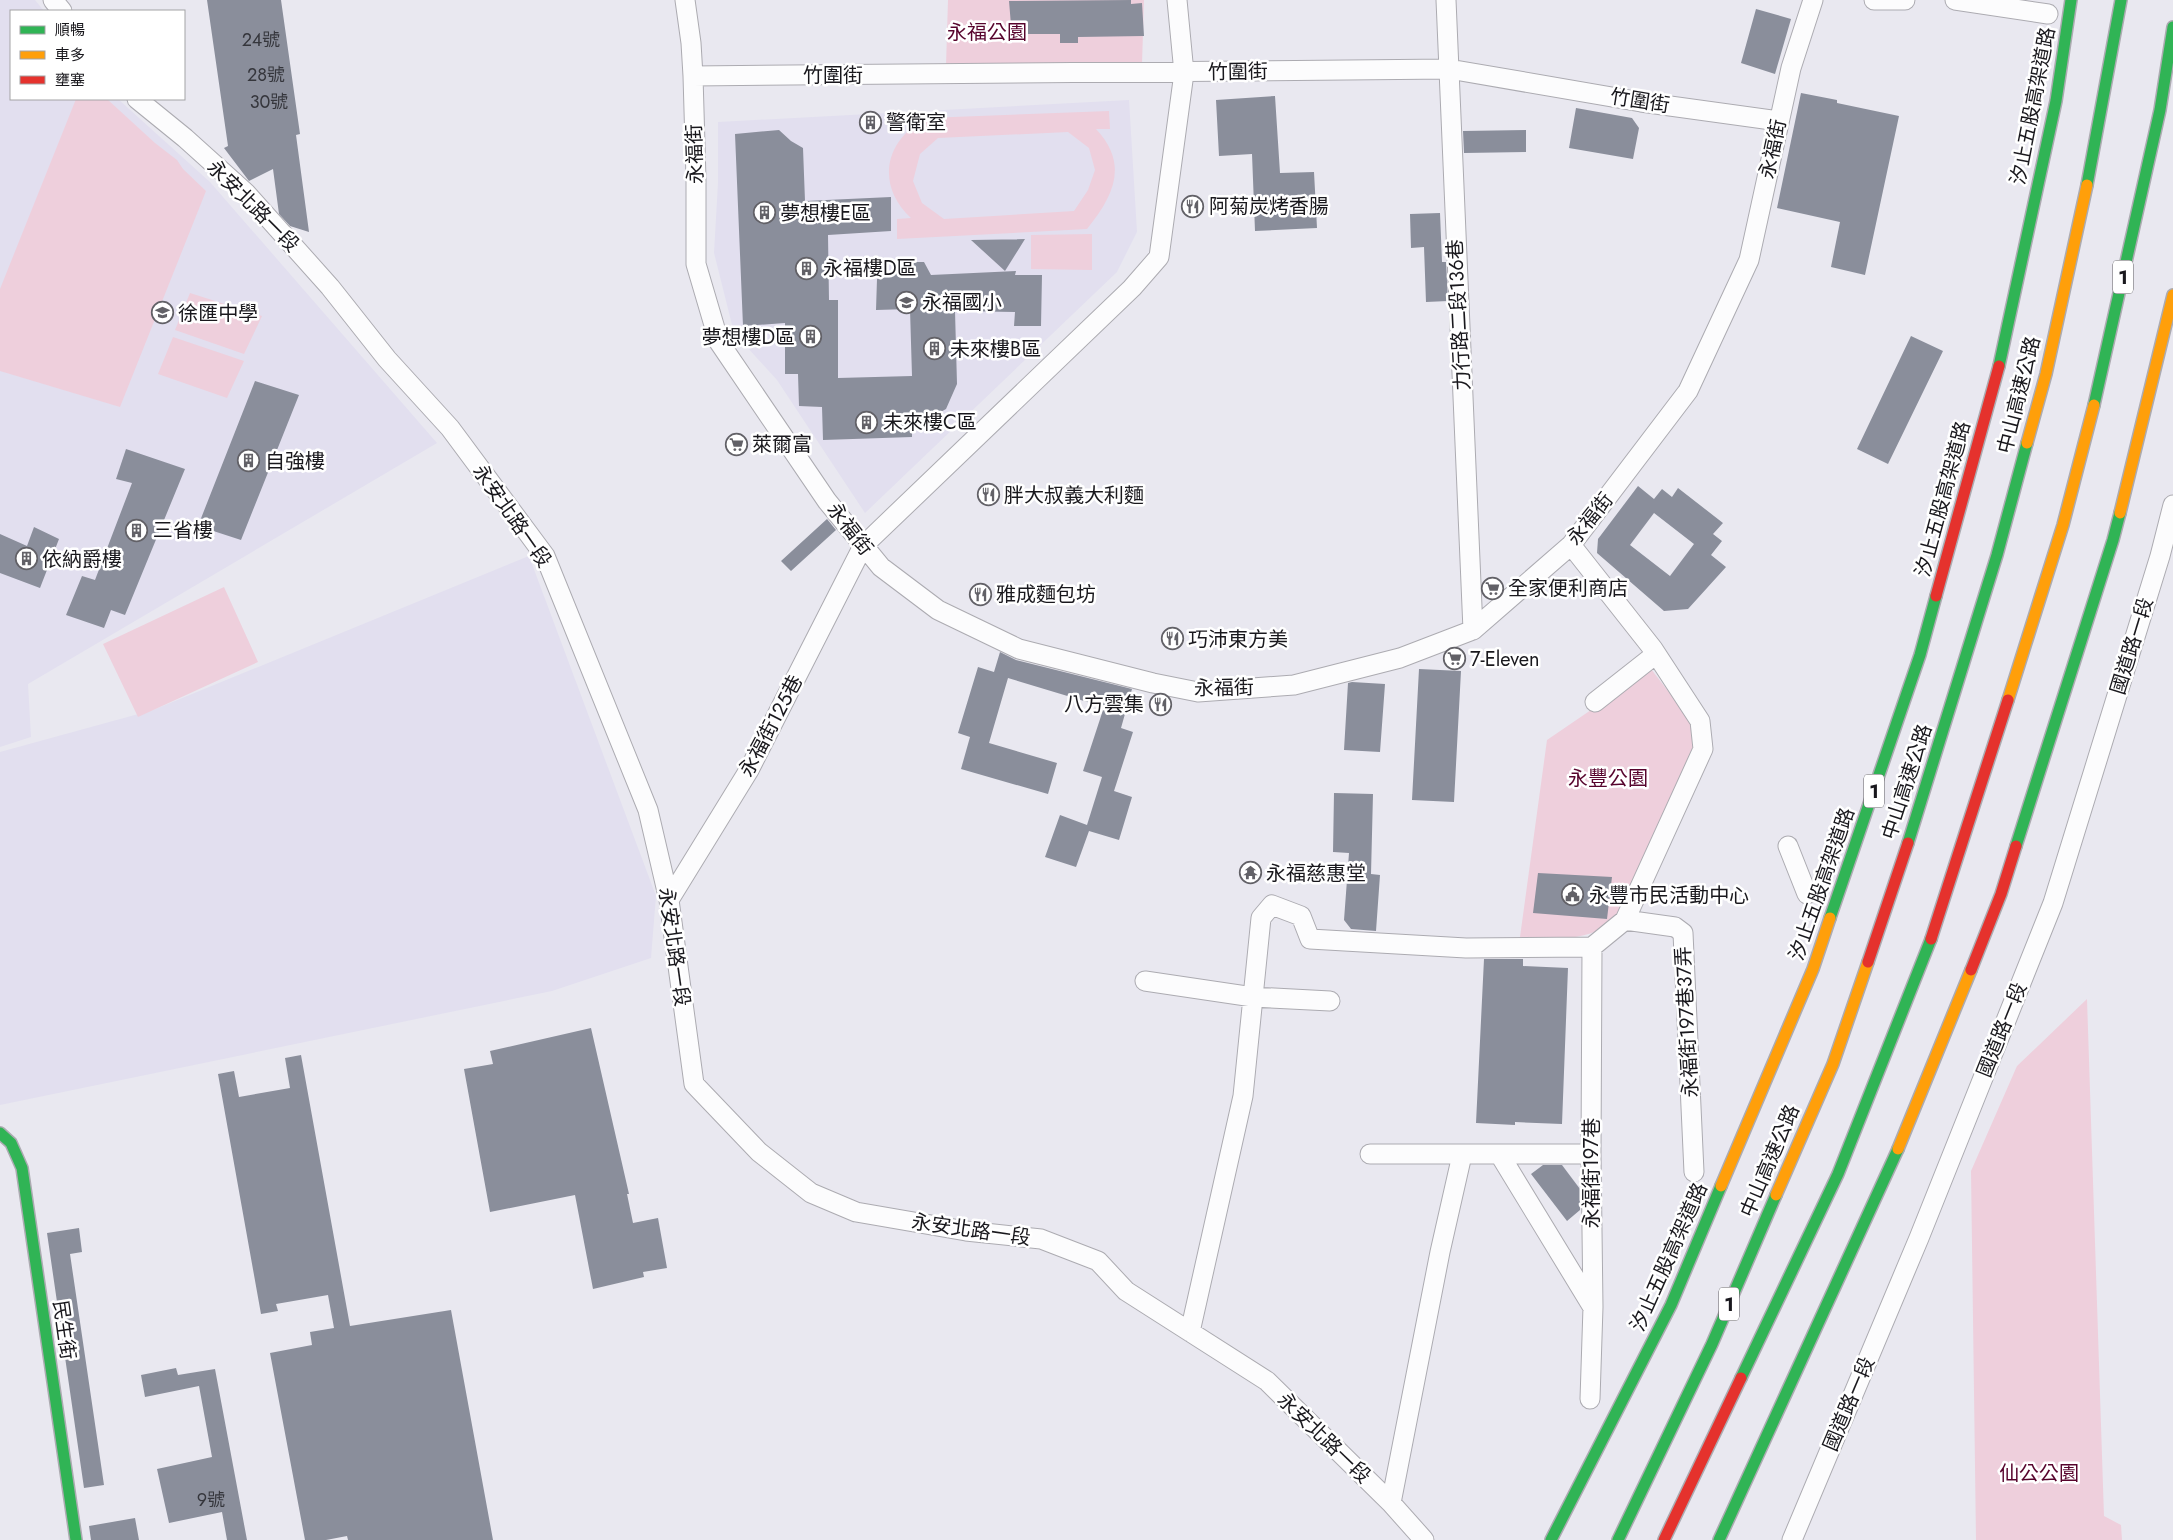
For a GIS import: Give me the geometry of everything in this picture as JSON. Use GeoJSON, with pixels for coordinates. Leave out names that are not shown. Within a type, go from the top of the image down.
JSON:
{"type":"FeatureCollection","features":[{"type":"Feature","properties":{"kind":"main road","name":"汐止五股高架道路"},"geometry":{"type":"LineString","coordinates":[[1551,1540],[1671,1305],[1813,968],[1920,655],[1998,372],[2056,101],[2071,0]]}},
{"type":"Feature","properties":{"kind":"main road","name":"中山高速公路"},"geometry":{"type":"LineString","coordinates":[[1618,1540],[1712,1344],[1833,1064],[1921,805],[1997,555],[2046,374],[2092,161],[2121,0]]}},
{"type":"Feature","properties":{"kind":"main road","name":"1"},"geometry":{"type":"LineString","coordinates":[[1664,1540],[1838,1174],[1934,932],[2062,525],[2103,368],[2158,119],[2173,27]]}},
{"type":"Feature","properties":{"kind":"main road"},"geometry":{"type":"LineString","coordinates":[[1719,1540],[1905,1135],[2001,894],[2113,540],[2173,296]]}},
{"type":"Feature","properties":{"kind":"main road","name":"民生街"},"geometry":{"type":"LineString","coordinates":[[0,1133],[14,1146],[22,1168],[76,1540]]}},
{"type":"Feature","properties":{"kind":"street"},"geometry":{"type":"LineString","coordinates":[[53,0],[61,10]]}},
{"type":"Feature","properties":{"kind":"street","name":"永福街"},"geometry":{"type":"LineString","coordinates":[[685,0],[692,43],[696,179],[696,264],[719,342],[827,501],[881,567],[938,610],[1018,649],[1153,683],[1198,692],[1294,685],[1400,658],[1473,630],[1571,545],[1688,391],[1750,260],[1791,68],[1813,0]]}},
{"type":"Feature","properties":{"kind":"street","name":"永福街125巷"},"geometry":{"type":"LineString","coordinates":[[669,900],[749,770],[863,546],[1132,288],[1158,256],[1184,73],[1177,0]]}},
{"type":"Feature","properties":{"kind":"street","name":"力行路二段136巷"},"geometry":{"type":"LineString","coordinates":[[1446,0],[1473,630]]}},
{"type":"Feature","properties":{"kind":"street"},"geometry":{"type":"LineString","coordinates":[[1874,0],[1905,0]]}},
{"type":"Feature","properties":{"kind":"street"},"geometry":{"type":"LineString","coordinates":[[1956,0],[2048,14]]}},
{"type":"Feature","properties":{"kind":"street","name":"竹圍街"},"geometry":{"type":"LineString","coordinates":[[693,76],[1184,73],[1449,69],[1641,102],[1779,121]]}},
{"type":"Feature","properties":{"kind":"street","name":"永安北路一段"},"geometry":{"type":"LineString","coordinates":[[138,100],[185,138],[246,193],[318,272],[387,359],[450,428],[545,556],[648,810],[669,900],[694,1084],[759,1152],[811,1193],[856,1212],[966,1232],[1041,1239],[1098,1261],[1126,1291],[1267,1382],[1391,1503],[1424,1540]]}},
{"type":"Feature","properties":{"kind":"street","name":"國道路一段"},"geometry":{"type":"LineString","coordinates":[[1792,1540],[1919,1238],[2053,903],[2167,559],[2173,505]]}},
{"type":"Feature","properties":{"kind":"street"},"geometry":{"type":"LineString","coordinates":[[1190,1332],[1243,1096],[1261,918],[1272,905],[1301,916],[1310,939],[1466,948],[1592,947],[1625,920],[1703,750],[1700,721],[1656,654],[1571,545]]}},
{"type":"Feature","properties":{"kind":"street"},"geometry":{"type":"LineString","coordinates":[[1595,702],[1656,654]]}},
{"type":"Feature","properties":{"kind":"street"},"geometry":{"type":"LineString","coordinates":[[1788,846],[1806,894]]}},
{"type":"Feature","properties":{"kind":"street","name":"永福街197巷37弄"},"geometry":{"type":"LineString","coordinates":[[1625,920],[1675,927],[1683,933],[1694,1172]]}},
{"type":"Feature","properties":{"kind":"street","name":"永福街197巷"},"geometry":{"type":"LineString","coordinates":[[1590,1399],[1593,1307],[1591,1154],[1592,947]]}},
{"type":"Feature","properties":{"kind":"street"},"geometry":{"type":"LineString","coordinates":[[1144,981],[1253,997],[1330,1001]]}},
{"type":"Feature","properties":{"kind":"street"},"geometry":{"type":"LineString","coordinates":[[1370,1154],[1591,1154]]}},
{"type":"Feature","properties":{"kind":"street"},"geometry":{"type":"LineString","coordinates":[[1391,1503],[1438,1262],[1462,1155]]}},
{"type":"Feature","properties":{"kind":"street"},"geometry":{"type":"LineString","coordinates":[[1500,1155],[1593,1307]]}},
{"type":"Feature","properties":{"kind":"shaded area","name":"徐匯中學"},"geometry":{"type":"Polygon","coordinates":[[[0,0],[35,0],[43,10],[10,10],[10,100],[119,100],[210,182],[437,443],[28,684],[31,737],[0,747],[0,0]]]}},
{"type":"Feature","properties":{"kind":"shaded area","name":"永福國小"},"geometry":{"type":"Polygon","coordinates":[[[1129,100],[1137,232],[1117,272],[865,513],[777,380],[734,333],[714,253],[718,183],[718,122],[1129,100]]]}},
{"type":"Feature","properties":{"kind":"shaded area"},"geometry":{"type":"Polygon","coordinates":[[[529,556],[656,896],[651,958],[552,991],[0,1105],[0,752],[153,710],[529,556]]]}},
{"type":"Feature","properties":{"kind":"green space","name":"永福公園"},"geometry":{"type":"Polygon","coordinates":[[[948,0],[1144,0],[1142,64],[946,66],[948,0]]]}},
{"type":"Feature","properties":{"kind":"green space"},"geometry":{"type":"Polygon","coordinates":[[[76,100],[108,100],[155,143],[177,160],[183,169],[206,191],[120,407],[0,371],[0,289],[76,100]]]}},
{"type":"Feature","properties":{"kind":"green space"},"geometry":{"type":"Polygon","coordinates":[[[1109,111],[1110,129],[1096,129],[1106,142],[1115,167],[1114,180],[1110,192],[1087,229],[897,239],[897,219],[911,218],[900,205],[892,191],[889,177],[890,164],[894,150],[902,138],[913,127],[927,118],[1109,111]],[[1068,132],[938,138],[920,154],[913,181],[922,203],[944,219],[1074,211],[1088,190],[1095,170],[1089,148],[1068,132]]]}},
{"type":"Feature","properties":{"kind":"green space"},"geometry":{"type":"Polygon","coordinates":[[[1092,234],[1092,270],[1031,269],[1031,235],[1092,234]]]}},
{"type":"Feature","properties":{"kind":"green space"},"geometry":{"type":"Polygon","coordinates":[[[190,293],[262,316],[244,354],[175,330],[190,293]]]}},
{"type":"Feature","properties":{"kind":"green space"},"geometry":{"type":"Polygon","coordinates":[[[173,337],[244,361],[227,398],[158,374],[173,337]]]}},
{"type":"Feature","properties":{"kind":"green space"},"geometry":{"type":"Polygon","coordinates":[[[224,587],[258,662],[138,717],[103,644],[224,587]]]}},
{"type":"Feature","properties":{"kind":"green space","name":"永豐公園"},"geometry":{"type":"Polygon","coordinates":[[[1651,669],[1695,726],[1693,749],[1675,792],[1613,923],[1590,933],[1568,938],[1520,937],[1547,740],[1651,669]]]}},
{"type":"Feature","properties":{"kind":"green space","name":"仙公公園"},"geometry":{"type":"Polygon","coordinates":[[[2087,999],[2104,1516],[2121,1525],[2122,1540],[1976,1540],[1971,1171],[2017,1066],[2087,999]]]}},
{"type":"Feature","properties":{"kind":"building"},"geometry":{"type":"Polygon","coordinates":[[[207,0],[281,0],[300,134],[296,135],[309,232],[290,226],[279,214],[273,169],[249,181],[224,148],[228,146],[207,0]]]}},
{"type":"Feature","properties":{"kind":"building"},"geometry":{"type":"Polygon","coordinates":[[[1131,0],[1131,4],[1142,3],[1144,36],[1078,37],[1078,43],[1060,43],[1060,34],[1027,34],[1026,25],[1011,25],[1009,1],[1131,0]]]}},
{"type":"Feature","properties":{"kind":"building"},"geometry":{"type":"Polygon","coordinates":[[[1756,9],[1791,19],[1775,74],[1741,63],[1756,9]]]}},
{"type":"Feature","properties":{"kind":"building"},"geometry":{"type":"Polygon","coordinates":[[[1801,93],[1837,100],[1837,103],[1899,116],[1865,275],[1831,267],[1840,222],[1777,208],[1801,93]]]}},
{"type":"Feature","properties":{"kind":"building"},"geometry":{"type":"Polygon","coordinates":[[[1275,96],[1280,173],[1314,172],[1317,228],[1255,231],[1252,154],[1219,156],[1216,100],[1275,96]]]}},
{"type":"Feature","properties":{"kind":"building"},"geometry":{"type":"Polygon","coordinates":[[[1576,108],[1632,118],[1639,128],[1633,159],[1569,148],[1576,108]]]}},
{"type":"Feature","properties":{"kind":"building"},"geometry":{"type":"Polygon","coordinates":[[[779,130],[791,141],[803,148],[805,201],[891,197],[891,231],[828,235],[829,300],[838,300],[838,378],[912,376],[910,309],[876,310],[877,279],[906,262],[924,262],[931,275],[1016,271],[1015,275],[1042,275],[1041,326],[1014,326],[1015,312],[955,311],[957,384],[946,409],[912,428],[912,437],[823,440],[822,407],[799,406],[798,374],[785,374],[785,323],[743,326],[735,134],[779,130]]]}},
{"type":"Feature","properties":{"kind":"building"},"geometry":{"type":"Polygon","coordinates":[[[1526,130],[1526,152],[1464,153],[1463,131],[1526,130]]]}},
{"type":"Feature","properties":{"kind":"building"},"geometry":{"type":"Polygon","coordinates":[[[1440,213],[1442,262],[1446,262],[1448,301],[1426,302],[1424,247],[1411,248],[1410,214],[1440,213]]]}},
{"type":"Feature","properties":{"kind":"building"},"geometry":{"type":"Polygon","coordinates":[[[1025,239],[1005,271],[971,240],[1025,239]]]}},
{"type":"Feature","properties":{"kind":"building"},"geometry":{"type":"Polygon","coordinates":[[[1911,336],[1943,351],[1888,464],[1857,449],[1911,336]]]}},
{"type":"Feature","properties":{"kind":"building","name":"自強樓"},"geometry":{"type":"Polygon","coordinates":[[[255,381],[299,395],[241,540],[198,526],[255,381]]]}},
{"type":"Feature","properties":{"kind":"building","name":"三省樓"},"geometry":{"type":"Polygon","coordinates":[[[126,449],[185,469],[125,615],[111,610],[104,628],[66,615],[82,576],[95,580],[132,483],[116,479],[126,449]]]}},
{"type":"Feature","properties":{"kind":"building"},"geometry":{"type":"Polygon","coordinates":[[[1638,486],[1654,499],[1662,489],[1672,497],[1678,488],[1723,523],[1713,534],[1722,541],[1711,555],[1726,567],[1688,609],[1664,611],[1597,553],[1598,539],[1638,486]],[[1654,513],[1630,545],[1670,576],[1694,544],[1654,513]]]}},
{"type":"Feature","properties":{"kind":"building"},"geometry":{"type":"Polygon","coordinates":[[[827,519],[836,530],[791,571],[781,561],[827,519]]]}},
{"type":"Feature","properties":{"kind":"building","name":"依納爵樓"},"geometry":{"type":"Polygon","coordinates":[[[34,527],[59,539],[40,588],[0,573],[0,534],[27,546],[34,527]]]}},
{"type":"Feature","properties":{"kind":"building"},"geometry":{"type":"Polygon","coordinates":[[[1000,652],[1016,660],[1132,689],[1121,728],[1133,732],[1114,791],[1132,797],[1119,840],[1089,831],[1076,867],[1045,857],[1060,815],[1087,825],[1102,777],[1083,771],[1104,707],[1008,678],[989,743],[1057,763],[1048,794],[961,769],[970,737],[958,733],[978,667],[994,672],[1000,652]]]}},
{"type":"Feature","properties":{"kind":"building"},"geometry":{"type":"Polygon","coordinates":[[[1419,669],[1461,671],[1454,802],[1412,800],[1419,669]]]}},
{"type":"Feature","properties":{"kind":"building"},"geometry":{"type":"Polygon","coordinates":[[[1348,683],[1385,684],[1380,752],[1344,750],[1348,683]]]}},
{"type":"Feature","properties":{"kind":"building"},"geometry":{"type":"Polygon","coordinates":[[[1334,793],[1373,794],[1371,874],[1380,875],[1376,931],[1351,929],[1344,920],[1349,853],[1333,852],[1334,793]]]}},
{"type":"Feature","properties":{"kind":"building","name":"永豐市民活動中心"},"geometry":{"type":"Polygon","coordinates":[[[1538,873],[1612,877],[1607,919],[1533,913],[1538,873]]]}},
{"type":"Feature","properties":{"kind":"building"},"geometry":{"type":"Polygon","coordinates":[[[1484,959],[1523,959],[1523,966],[1568,968],[1562,1124],[1515,1122],[1515,1125],[1476,1123],[1484,959]]]}},
{"type":"Feature","properties":{"kind":"building"},"geometry":{"type":"Polygon","coordinates":[[[591,1028],[629,1194],[627,1194],[633,1223],[658,1218],[667,1268],[643,1272],[644,1277],[593,1289],[575,1195],[490,1212],[464,1069],[493,1064],[490,1051],[591,1028]]]}},
{"type":"Feature","properties":{"kind":"building"},"geometry":{"type":"Polygon","coordinates":[[[301,1055],[350,1326],[451,1310],[493,1540],[348,1540],[347,1536],[326,1540],[305,1540],[270,1353],[312,1345],[310,1332],[334,1328],[328,1295],[276,1304],[278,1311],[261,1314],[218,1074],[234,1071],[239,1097],[290,1088],[285,1058],[301,1055]]]}},
{"type":"Feature","properties":{"kind":"building"},"geometry":{"type":"Polygon","coordinates":[[[1543,1165],[1562,1165],[1580,1189],[1580,1210],[1567,1221],[1531,1174],[1543,1165]]]}},
{"type":"Feature","properties":{"kind":"building"},"geometry":{"type":"Polygon","coordinates":[[[79,1228],[82,1252],[70,1254],[104,1485],[84,1488],[47,1233],[79,1228]]]}},
{"type":"Feature","properties":{"kind":"building"},"geometry":{"type":"Polygon","coordinates":[[[176,1368],[178,1375],[215,1369],[247,1540],[227,1540],[222,1512],[169,1523],[157,1469],[212,1457],[199,1386],[145,1397],[141,1375],[176,1368]]]}},
{"type":"Feature","properties":{"kind":"building"},"geometry":{"type":"Polygon","coordinates":[[[135,1518],[139,1540],[91,1540],[89,1526],[135,1518]]]}},
{"type":"Feature","properties":{"kind":"traffic: fast"},"geometry":{"type":"LineString","coordinates":[[1999,366],[2056,101],[2071,0]]}},
{"type":"Feature","properties":{"kind":"traffic: fast"},"geometry":{"type":"LineString","coordinates":[[2087,185],[2121,0]]}},
{"type":"Feature","properties":{"kind":"traffic: fast"},"geometry":{"type":"LineString","coordinates":[[2094,405],[2160,110],[2173,27]]}},
{"type":"Feature","properties":{"kind":"traffic: fast"},"geometry":{"type":"LineString","coordinates":[[1908,843],[1997,555],[2027,443]]}},
{"type":"Feature","properties":{"kind":"traffic: fast"},"geometry":{"type":"LineString","coordinates":[[2016,846],[2120,513]]}},
{"type":"Feature","properties":{"kind":"traffic: fast"},"geometry":{"type":"LineString","coordinates":[[1830,918],[1920,655],[1936,596]]}},
{"type":"Feature","properties":{"kind":"traffic: fast"},"geometry":{"type":"LineString","coordinates":[[1741,1378],[1838,1174],[1931,939]]}},
{"type":"Feature","properties":{"kind":"traffic: fast"},"geometry":{"type":"LineString","coordinates":[[0,1133],[11,1143],[22,1168],[76,1540]]}},
{"type":"Feature","properties":{"kind":"traffic: fast"},"geometry":{"type":"LineString","coordinates":[[1719,1540],[1898,1149]]}},
{"type":"Feature","properties":{"kind":"traffic: fast"},"geometry":{"type":"LineString","coordinates":[[1551,1540],[1671,1305],[1721,1186]]}},
{"type":"Feature","properties":{"kind":"traffic: fast"},"geometry":{"type":"LineString","coordinates":[[1618,1540],[1712,1344],[1776,1195]]}},
{"type":"Feature","properties":{"kind":"traffic: slow"},"geometry":{"type":"LineString","coordinates":[[2027,443],[2046,374],[2087,185]]}},
{"type":"Feature","properties":{"kind":"traffic: slow"},"geometry":{"type":"LineString","coordinates":[[2120,513],[2173,295]]}},
{"type":"Feature","properties":{"kind":"traffic: slow"},"geometry":{"type":"LineString","coordinates":[[2008,700],[2063,525],[2094,405]]}},
{"type":"Feature","properties":{"kind":"traffic: slow"},"geometry":{"type":"LineString","coordinates":[[1721,1186],[1813,969],[1830,918]]}},
{"type":"Feature","properties":{"kind":"traffic: slow"},"geometry":{"type":"LineString","coordinates":[[1776,1195],[1833,1064],[1868,962]]}},
{"type":"Feature","properties":{"kind":"traffic: slow"},"geometry":{"type":"LineString","coordinates":[[1898,1149],[1971,970]]}},
{"type":"Feature","properties":{"kind":"traffic: jam"},"geometry":{"type":"LineString","coordinates":[[1936,596],[1999,366]]}},
{"type":"Feature","properties":{"kind":"traffic: jam"},"geometry":{"type":"LineString","coordinates":[[1931,939],[2008,700]]}},
{"type":"Feature","properties":{"kind":"traffic: jam"},"geometry":{"type":"LineString","coordinates":[[1868,962],[1908,843]]}},
{"type":"Feature","properties":{"kind":"traffic: jam"},"geometry":{"type":"LineString","coordinates":[[1971,970],[2001,894],[2016,846]]}},
{"type":"Feature","properties":{"kind":"traffic: jam"},"geometry":{"type":"LineString","coordinates":[[1664,1540],[1741,1378]]}},
{"type":"Feature","properties":{"kind":"place","name":"警衛室"},"geometry":{"type":"Point","coordinates":[870,122]}},
{"type":"Feature","properties":{"kind":"place","name":"阿菊炭烤香腸"},"geometry":{"type":"Point","coordinates":[1193,206]}},
{"type":"Feature","properties":{"kind":"place","name":"夢想樓E區"},"geometry":{"type":"Point","coordinates":[764,213]}},
{"type":"Feature","properties":{"kind":"place","name":"永福樓D區"},"geometry":{"type":"Point","coordinates":[807,268]}},
{"type":"Feature","properties":{"kind":"place","name":"永福國小"},"geometry":{"type":"Point","coordinates":[906,302]}},
{"type":"Feature","properties":{"kind":"place","name":"徐匯中學"},"geometry":{"type":"Point","coordinates":[162,313]}},
{"type":"Feature","properties":{"kind":"place","name":"夢想樓D區"},"geometry":{"type":"Point","coordinates":[811,337]}},
{"type":"Feature","properties":{"kind":"place","name":"未來樓B區"},"geometry":{"type":"Point","coordinates":[934,349]}},
{"type":"Feature","properties":{"kind":"place","name":"未來樓C區"},"geometry":{"type":"Point","coordinates":[867,422]}},
{"type":"Feature","properties":{"kind":"place","name":"萊爾富"},"geometry":{"type":"Point","coordinates":[736,444]}},
{"type":"Feature","properties":{"kind":"place","name":"自強樓"},"geometry":{"type":"Point","coordinates":[249,461]}},
{"type":"Feature","properties":{"kind":"place","name":"胖大叔義大利麵"},"geometry":{"type":"Point","coordinates":[988,495]}},
{"type":"Feature","properties":{"kind":"place","name":"三省樓"},"geometry":{"type":"Point","coordinates":[137,530]}},
{"type":"Feature","properties":{"kind":"place","name":"依納爵樓"},"geometry":{"type":"Point","coordinates":[26,559]}},
{"type":"Feature","properties":{"kind":"place","name":"全家便利商店"},"geometry":{"type":"Point","coordinates":[1492,588]}},
{"type":"Feature","properties":{"kind":"place","name":"雅成麵包坊"},"geometry":{"type":"Point","coordinates":[980,594]}},
{"type":"Feature","properties":{"kind":"place","name":"巧沛東方美"},"geometry":{"type":"Point","coordinates":[1172,639]}},
{"type":"Feature","properties":{"kind":"place","name":"7-Eleven"},"geometry":{"type":"Point","coordinates":[1454,659]}},
{"type":"Feature","properties":{"kind":"place","name":"八方雲集"},"geometry":{"type":"Point","coordinates":[1160,704]}},
{"type":"Feature","properties":{"kind":"place","name":"永福慈惠堂"},"geometry":{"type":"Point","coordinates":[1250,873]}},
{"type":"Feature","properties":{"kind":"place","name":"永豐市民活動中心"},"geometry":{"type":"Point","coordinates":[1573,895]}}]}
